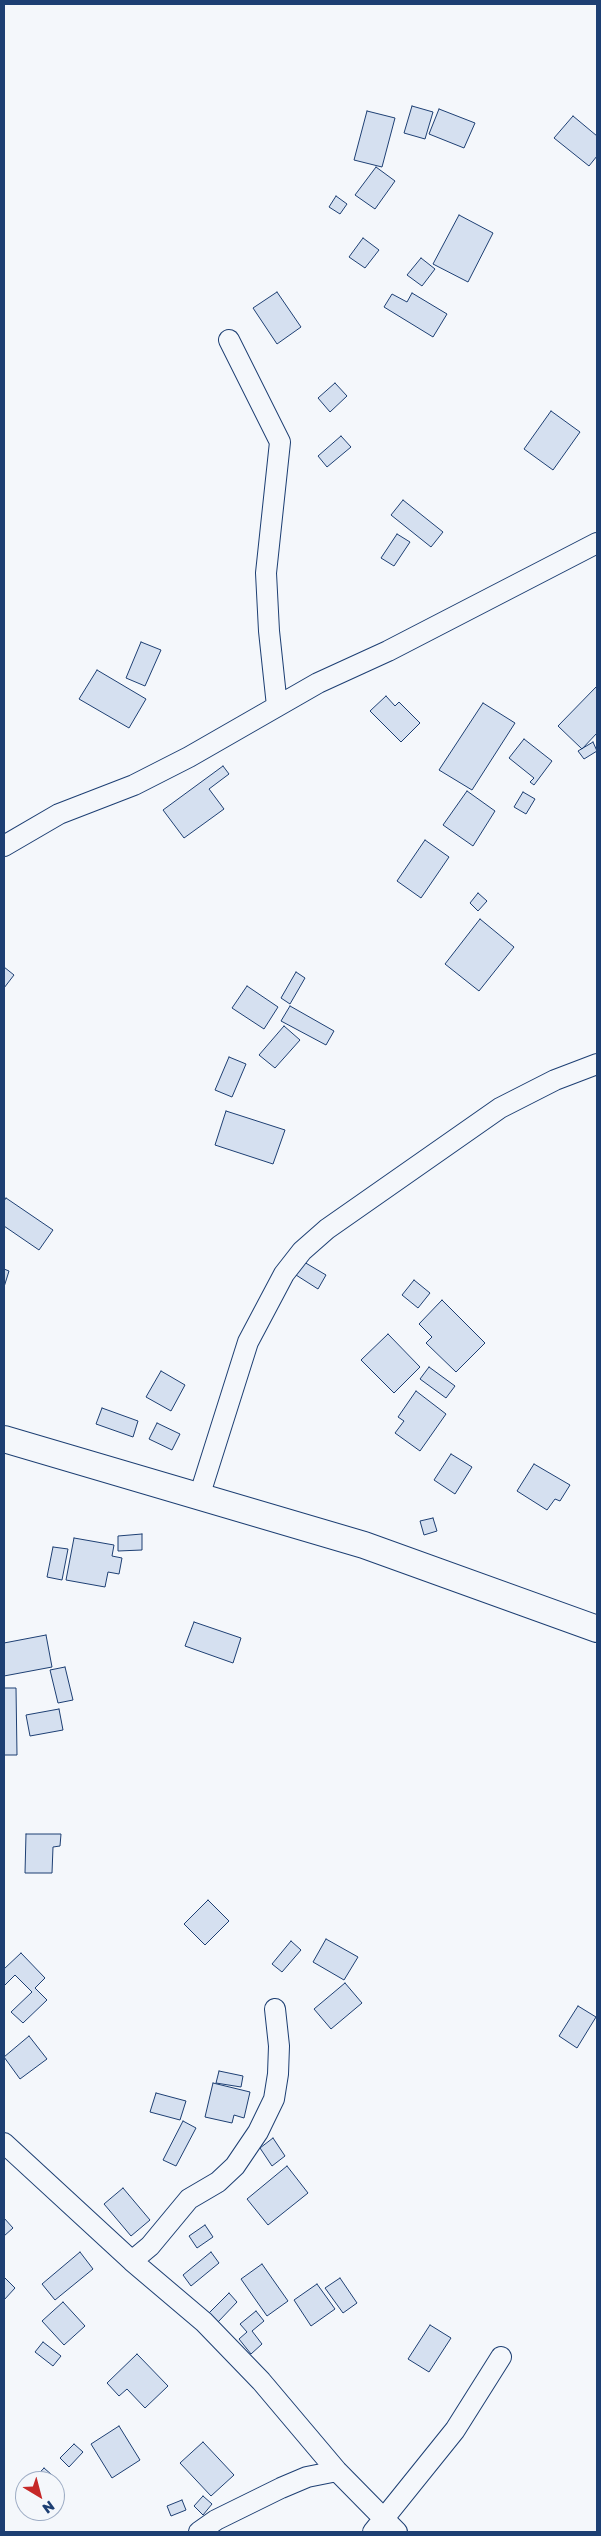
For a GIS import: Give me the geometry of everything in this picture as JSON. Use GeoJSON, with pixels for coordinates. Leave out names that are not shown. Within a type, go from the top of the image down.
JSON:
{"type":"FeatureCollection","features":[{"type":"Feature","properties":{"kind":"main road"},"geometry":{"type":"LineString","coordinates":[[4,1439],[364,1546],[597,1629]]}},
{"type":"Feature","properties":{"kind":"street"},"geometry":{"type":"LineString","coordinates":[[229,340],[280,442],[266,573],[268,631],[277,706]]}},
{"type":"Feature","properties":{"kind":"street"},"geometry":{"type":"LineString","coordinates":[[4,846],[59,814],[134,785],[189,757],[318,683],[388,651],[597,543]]}},
{"type":"Feature","properties":{"kind":"street"},"geometry":{"type":"LineString","coordinates":[[199,1497],[248,1342],[284,1274],[302,1251],[327,1229],[500,1108],[555,1080],[597,1064]]}},
{"type":"Feature","properties":{"kind":"street"},"geometry":{"type":"LineString","coordinates":[[132,2261],[150,2246],[189,2199],[218,2182],[234,2166],[258,2132],[274,2099],[278,2074],[280,2046],[275,2009]]}},
{"type":"Feature","properties":{"kind":"street"},"geometry":{"type":"LineString","coordinates":[[4,2143],[132,2261],[204,2322],[261,2381],[384,2527],[455,2430],[501,2356]]}},
{"type":"Feature","properties":{"kind":"street"},"geometry":{"type":"LineString","coordinates":[[199,2532],[216,2520],[281,2488],[307,2477],[338,2471]]}},
{"type":"Feature","properties":{"kind":"building"},"geometry":{"type":"Polygon","coordinates":[[[412,106],[433,112],[425,139],[404,133],[412,106]]]}},
{"type":"Feature","properties":{"kind":"building"},"geometry":{"type":"Polygon","coordinates":[[[439,109],[475,123],[464,148],[429,134],[439,109]]]}},
{"type":"Feature","properties":{"kind":"building"},"geometry":{"type":"Polygon","coordinates":[[[367,111],[395,118],[382,167],[354,160],[367,111]]]}},
{"type":"Feature","properties":{"kind":"building"},"geometry":{"type":"Polygon","coordinates":[[[573,116],[597,136],[597,156],[589,166],[554,138],[573,116]]]}},
{"type":"Feature","properties":{"kind":"building"},"geometry":{"type":"Polygon","coordinates":[[[376,167],[395,181],[375,209],[355,195],[376,167]]]}},
{"type":"Feature","properties":{"kind":"building"},"geometry":{"type":"Polygon","coordinates":[[[336,196],[347,204],[340,214],[329,207],[336,196]]]}},
{"type":"Feature","properties":{"kind":"building"},"geometry":{"type":"Polygon","coordinates":[[[459,215],[493,233],[468,282],[433,264],[459,215]]]}},
{"type":"Feature","properties":{"kind":"building"},"geometry":{"type":"Polygon","coordinates":[[[363,238],[379,250],[365,268],[349,257],[363,238]]]}},
{"type":"Feature","properties":{"kind":"building"},"geometry":{"type":"Polygon","coordinates":[[[421,258],[435,269],[422,286],[407,275],[421,258]]]}},
{"type":"Feature","properties":{"kind":"building"},"geometry":{"type":"Polygon","coordinates":[[[277,292],[301,327],[277,344],[253,308],[277,292]]]}},
{"type":"Feature","properties":{"kind":"building"},"geometry":{"type":"Polygon","coordinates":[[[412,293],[447,314],[433,337],[384,307],[392,294],[407,302],[412,293]]]}},
{"type":"Feature","properties":{"kind":"building"},"geometry":{"type":"Polygon","coordinates":[[[335,383],[347,396],[330,412],[318,398],[335,383]]]}},
{"type":"Feature","properties":{"kind":"building"},"geometry":{"type":"Polygon","coordinates":[[[551,411],[580,432],[553,470],[524,449],[551,411]]]}},
{"type":"Feature","properties":{"kind":"building"},"geometry":{"type":"Polygon","coordinates":[[[341,436],[351,447],[327,467],[318,456],[341,436]]]}},
{"type":"Feature","properties":{"kind":"building"},"geometry":{"type":"Polygon","coordinates":[[[403,500],[443,532],[431,547],[391,515],[403,500]]]}},
{"type":"Feature","properties":{"kind":"building"},"geometry":{"type":"Polygon","coordinates":[[[397,534],[410,542],[394,566],[381,558],[397,534]]]}},
{"type":"Feature","properties":{"kind":"building"},"geometry":{"type":"Polygon","coordinates":[[[141,642],[161,650],[145,686],[126,678],[141,642]]]}},
{"type":"Feature","properties":{"kind":"building"},"geometry":{"type":"Polygon","coordinates":[[[97,670],[146,699],[129,728],[79,699],[97,670]]]}},
{"type":"Feature","properties":{"kind":"building"},"geometry":{"type":"Polygon","coordinates":[[[597,686],[597,733],[582,749],[558,726],[597,686]]]}},
{"type":"Feature","properties":{"kind":"building"},"geometry":{"type":"Polygon","coordinates":[[[386,696],[395,706],[399,702],[420,723],[401,742],[370,711],[386,696]]]}},
{"type":"Feature","properties":{"kind":"building"},"geometry":{"type":"Polygon","coordinates":[[[483,703],[515,723],[472,790],[439,770],[483,703]]]}},
{"type":"Feature","properties":{"kind":"building"},"geometry":{"type":"Polygon","coordinates":[[[524,739],[552,761],[534,785],[530,782],[534,778],[509,758],[524,739]]]}},
{"type":"Feature","properties":{"kind":"building"},"geometry":{"type":"Polygon","coordinates":[[[593,742],[597,751],[584,759],[578,751],[593,742]]]}},
{"type":"Feature","properties":{"kind":"building"},"geometry":{"type":"Polygon","coordinates":[[[223,766],[229,774],[209,789],[224,809],[184,838],[163,810],[223,766]]]}},
{"type":"Feature","properties":{"kind":"building"},"geometry":{"type":"Polygon","coordinates":[[[467,791],[495,811],[473,846],[443,825],[467,791]]]}},
{"type":"Feature","properties":{"kind":"building"},"geometry":{"type":"Polygon","coordinates":[[[523,792],[535,799],[526,814],[514,807],[523,792]]]}},
{"type":"Feature","properties":{"kind":"building"},"geometry":{"type":"Polygon","coordinates":[[[425,840],[449,857],[421,898],[397,881],[425,840]]]}},
{"type":"Feature","properties":{"kind":"building"},"geometry":{"type":"Polygon","coordinates":[[[478,893],[487,901],[478,911],[470,903],[478,893]]]}},
{"type":"Feature","properties":{"kind":"building"},"geometry":{"type":"Polygon","coordinates":[[[480,919],[514,947],[479,991],[445,964],[480,919]]]}},
{"type":"Feature","properties":{"kind":"building"},"geometry":{"type":"Polygon","coordinates":[[[4,967],[14,975],[4,988],[4,967]]]}},
{"type":"Feature","properties":{"kind":"building"},"geometry":{"type":"Polygon","coordinates":[[[296,972],[305,978],[290,1004],[281,998],[296,972]]]}},
{"type":"Feature","properties":{"kind":"building"},"geometry":{"type":"Polygon","coordinates":[[[247,986],[278,1007],[264,1029],[232,1008],[247,986]]]}},
{"type":"Feature","properties":{"kind":"building"},"geometry":{"type":"Polygon","coordinates":[[[290,1006],[334,1031],[326,1045],[281,1021],[290,1006]]]}},
{"type":"Feature","properties":{"kind":"building"},"geometry":{"type":"Polygon","coordinates":[[[284,1026],[300,1040],[275,1068],[259,1055],[284,1026]]]}},
{"type":"Feature","properties":{"kind":"building"},"geometry":{"type":"Polygon","coordinates":[[[229,1057],[246,1064],[232,1097],[215,1090],[229,1057]]]}},
{"type":"Feature","properties":{"kind":"building"},"geometry":{"type":"Polygon","coordinates":[[[226,1111],[285,1130],[273,1164],[215,1145],[226,1111]]]}},
{"type":"Feature","properties":{"kind":"building"},"geometry":{"type":"Polygon","coordinates":[[[6,1198],[53,1230],[39,1250],[4,1226],[4,1201],[6,1198]]]}},
{"type":"Feature","properties":{"kind":"building"},"geometry":{"type":"Polygon","coordinates":[[[304,1262],[326,1275],[318,1289],[296,1275],[304,1262]]]}},
{"type":"Feature","properties":{"kind":"building"},"geometry":{"type":"Polygon","coordinates":[[[4,1269],[9,1271],[4,1287],[4,1269]]]}},
{"type":"Feature","properties":{"kind":"building"},"geometry":{"type":"Polygon","coordinates":[[[414,1280],[430,1293],[418,1308],[402,1295],[414,1280]]]}},
{"type":"Feature","properties":{"kind":"building"},"geometry":{"type":"Polygon","coordinates":[[[442,1300],[485,1343],[456,1372],[426,1343],[432,1337],[419,1324],[442,1300]]]}},
{"type":"Feature","properties":{"kind":"building"},"geometry":{"type":"Polygon","coordinates":[[[388,1334],[420,1367],[394,1393],[361,1360],[388,1334]]]}},
{"type":"Feature","properties":{"kind":"building"},"geometry":{"type":"Polygon","coordinates":[[[429,1367],[455,1386],[446,1398],[420,1379],[429,1367]]]}},
{"type":"Feature","properties":{"kind":"building"},"geometry":{"type":"Polygon","coordinates":[[[161,1371],[185,1385],[171,1411],[146,1397],[161,1371]]]}},
{"type":"Feature","properties":{"kind":"building"},"geometry":{"type":"Polygon","coordinates":[[[416,1391],[446,1414],[420,1451],[395,1433],[404,1421],[398,1417],[416,1391]]]}},
{"type":"Feature","properties":{"kind":"building"},"geometry":{"type":"Polygon","coordinates":[[[102,1408],[138,1421],[133,1437],[96,1424],[102,1408]]]}},
{"type":"Feature","properties":{"kind":"building"},"geometry":{"type":"Polygon","coordinates":[[[157,1423],[180,1434],[172,1450],[149,1439],[157,1423]]]}},
{"type":"Feature","properties":{"kind":"building"},"geometry":{"type":"Polygon","coordinates":[[[451,1454],[472,1467],[455,1494],[434,1480],[451,1454]]]}},
{"type":"Feature","properties":{"kind":"building"},"geometry":{"type":"Polygon","coordinates":[[[534,1464],[570,1485],[560,1501],[555,1499],[547,1510],[517,1491],[534,1464]]]}},
{"type":"Feature","properties":{"kind":"building"},"geometry":{"type":"Polygon","coordinates":[[[433,1518],[437,1531],[424,1535],[420,1521],[433,1518]]]}},
{"type":"Feature","properties":{"kind":"building"},"geometry":{"type":"Polygon","coordinates":[[[142,1534],[142,1550],[118,1551],[118,1536],[142,1534]]]}},
{"type":"Feature","properties":{"kind":"building"},"geometry":{"type":"Polygon","coordinates":[[[74,1538],[114,1545],[112,1556],[122,1558],[119,1574],[108,1572],[105,1587],[66,1580],[74,1538]]]}},
{"type":"Feature","properties":{"kind":"building"},"geometry":{"type":"Polygon","coordinates":[[[53,1547],[68,1549],[62,1580],[47,1577],[53,1547]]]}},
{"type":"Feature","properties":{"kind":"building"},"geometry":{"type":"Polygon","coordinates":[[[194,1622],[241,1638],[233,1663],[185,1646],[194,1622]]]}},
{"type":"Feature","properties":{"kind":"building"},"geometry":{"type":"Polygon","coordinates":[[[46,1635],[52,1667],[4,1676],[4,1643],[46,1635]]]}},
{"type":"Feature","properties":{"kind":"building"},"geometry":{"type":"Polygon","coordinates":[[[65,1667],[73,1700],[58,1703],[50,1670],[65,1667]]]}},
{"type":"Feature","properties":{"kind":"building"},"geometry":{"type":"Polygon","coordinates":[[[4,1688],[16,1688],[17,1755],[4,1755],[4,1688]]]}},
{"type":"Feature","properties":{"kind":"building"},"geometry":{"type":"Polygon","coordinates":[[[59,1709],[63,1730],[30,1736],[26,1715],[59,1709]]]}},
{"type":"Feature","properties":{"kind":"building"},"geometry":{"type":"Polygon","coordinates":[[[26,1834],[61,1834],[60,1846],[53,1847],[52,1873],[25,1873],[26,1834]]]}},
{"type":"Feature","properties":{"kind":"building"},"geometry":{"type":"Polygon","coordinates":[[[208,1900],[229,1921],[205,1945],[184,1924],[208,1900]]]}},
{"type":"Feature","properties":{"kind":"building"},"geometry":{"type":"Polygon","coordinates":[[[326,1939],[358,1957],[344,1980],[313,1962],[326,1939]]]}},
{"type":"Feature","properties":{"kind":"building"},"geometry":{"type":"Polygon","coordinates":[[[291,1941],[301,1950],[282,1972],[272,1964],[291,1941]]]}},
{"type":"Feature","properties":{"kind":"building"},"geometry":{"type":"Polygon","coordinates":[[[21,1953],[45,1978],[35,1988],[47,2000],[23,2023],[11,2012],[32,1992],[15,1975],[4,1986],[4,1969],[21,1953]]]}},
{"type":"Feature","properties":{"kind":"building"},"geometry":{"type":"Polygon","coordinates":[[[345,1983],[362,2003],[331,2029],[314,2009],[345,1983]]]}},
{"type":"Feature","properties":{"kind":"building"},"geometry":{"type":"Polygon","coordinates":[[[578,2006],[596,2017],[577,2048],[559,2036],[578,2006]]]}},
{"type":"Feature","properties":{"kind":"building"},"geometry":{"type":"Polygon","coordinates":[[[29,2036],[47,2059],[20,2079],[4,2057],[29,2036]]]}},
{"type":"Feature","properties":{"kind":"building"},"geometry":{"type":"Polygon","coordinates":[[[219,2071],[243,2076],[241,2087],[216,2083],[219,2071]]]}},
{"type":"Feature","properties":{"kind":"building"},"geometry":{"type":"Polygon","coordinates":[[[213,2083],[250,2092],[244,2118],[234,2115],[232,2123],[205,2117],[213,2083]]]}},
{"type":"Feature","properties":{"kind":"building"},"geometry":{"type":"Polygon","coordinates":[[[156,2093],[186,2101],[180,2120],[150,2112],[156,2093]]]}},
{"type":"Feature","properties":{"kind":"building"},"geometry":{"type":"Polygon","coordinates":[[[183,2121],[196,2128],[176,2166],[163,2160],[183,2121]]]}},
{"type":"Feature","properties":{"kind":"building"},"geometry":{"type":"Polygon","coordinates":[[[273,2138],[285,2156],[272,2166],[260,2148],[273,2138]]]}},
{"type":"Feature","properties":{"kind":"building"},"geometry":{"type":"Polygon","coordinates":[[[287,2166],[308,2193],[268,2225],[247,2199],[287,2166]]]}},
{"type":"Feature","properties":{"kind":"building"},"geometry":{"type":"Polygon","coordinates":[[[123,2188],[150,2220],[131,2236],[104,2204],[123,2188]]]}},
{"type":"Feature","properties":{"kind":"building"},"geometry":{"type":"Polygon","coordinates":[[[4,2218],[13,2228],[4,2236],[4,2218]]]}},
{"type":"Feature","properties":{"kind":"building"},"geometry":{"type":"Polygon","coordinates":[[[205,2225],[213,2237],[197,2248],[189,2236],[205,2225]]]}},
{"type":"Feature","properties":{"kind":"building"},"geometry":{"type":"Polygon","coordinates":[[[80,2252],[93,2269],[55,2300],[42,2284],[80,2252]]]}},
{"type":"Feature","properties":{"kind":"building"},"geometry":{"type":"Polygon","coordinates":[[[211,2252],[219,2263],[191,2286],[183,2275],[211,2252]]]}},
{"type":"Feature","properties":{"kind":"building"},"geometry":{"type":"Polygon","coordinates":[[[262,2264],[288,2301],[267,2316],[241,2279],[262,2264]]]}},
{"type":"Feature","properties":{"kind":"building"},"geometry":{"type":"Polygon","coordinates":[[[4,2277],[15,2288],[4,2300],[4,2277]]]}},
{"type":"Feature","properties":{"kind":"building"},"geometry":{"type":"Polygon","coordinates":[[[340,2278],[357,2303],[343,2313],[325,2288],[340,2278]]]}},
{"type":"Feature","properties":{"kind":"building"},"geometry":{"type":"Polygon","coordinates":[[[317,2284],[335,2309],[311,2326],[294,2300],[317,2284]]]}},
{"type":"Feature","properties":{"kind":"building"},"geometry":{"type":"Polygon","coordinates":[[[229,2293],[237,2302],[218,2322],[209,2313],[229,2293]]]}},
{"type":"Feature","properties":{"kind":"building"},"geometry":{"type":"Polygon","coordinates":[[[63,2302],[85,2326],[64,2345],[42,2321],[63,2302]]]}},
{"type":"Feature","properties":{"kind":"building"},"geometry":{"type":"Polygon","coordinates":[[[256,2311],[264,2321],[252,2331],[262,2344],[251,2354],[239,2339],[247,2332],[240,2324],[256,2311]]]}},
{"type":"Feature","properties":{"kind":"building"},"geometry":{"type":"Polygon","coordinates":[[[430,2325],[451,2338],[429,2372],[408,2359],[430,2325]]]}},
{"type":"Feature","properties":{"kind":"building"},"geometry":{"type":"Polygon","coordinates":[[[43,2342],[61,2356],[53,2366],[35,2352],[43,2342]]]}},
{"type":"Feature","properties":{"kind":"building"},"geometry":{"type":"Polygon","coordinates":[[[137,2354],[168,2386],[145,2408],[127,2389],[119,2396],[107,2383],[137,2354]]]}},
{"type":"Feature","properties":{"kind":"building"},"geometry":{"type":"Polygon","coordinates":[[[119,2426],[140,2460],[112,2478],[91,2444],[119,2426]]]}},
{"type":"Feature","properties":{"kind":"building"},"geometry":{"type":"Polygon","coordinates":[[[203,2442],[234,2475],[211,2496],[180,2463],[203,2442]]]}},
{"type":"Feature","properties":{"kind":"building"},"geometry":{"type":"Polygon","coordinates":[[[74,2444],[83,2452],[69,2467],[60,2458],[74,2444]]]}},
{"type":"Feature","properties":{"kind":"building"},"geometry":{"type":"Polygon","coordinates":[[[203,2496],[212,2504],[203,2515],[194,2506],[203,2496]]]}},
{"type":"Feature","properties":{"kind":"building"},"geometry":{"type":"Polygon","coordinates":[[[182,2500],[186,2510],[171,2516],[167,2506],[182,2500]]]}}]}
